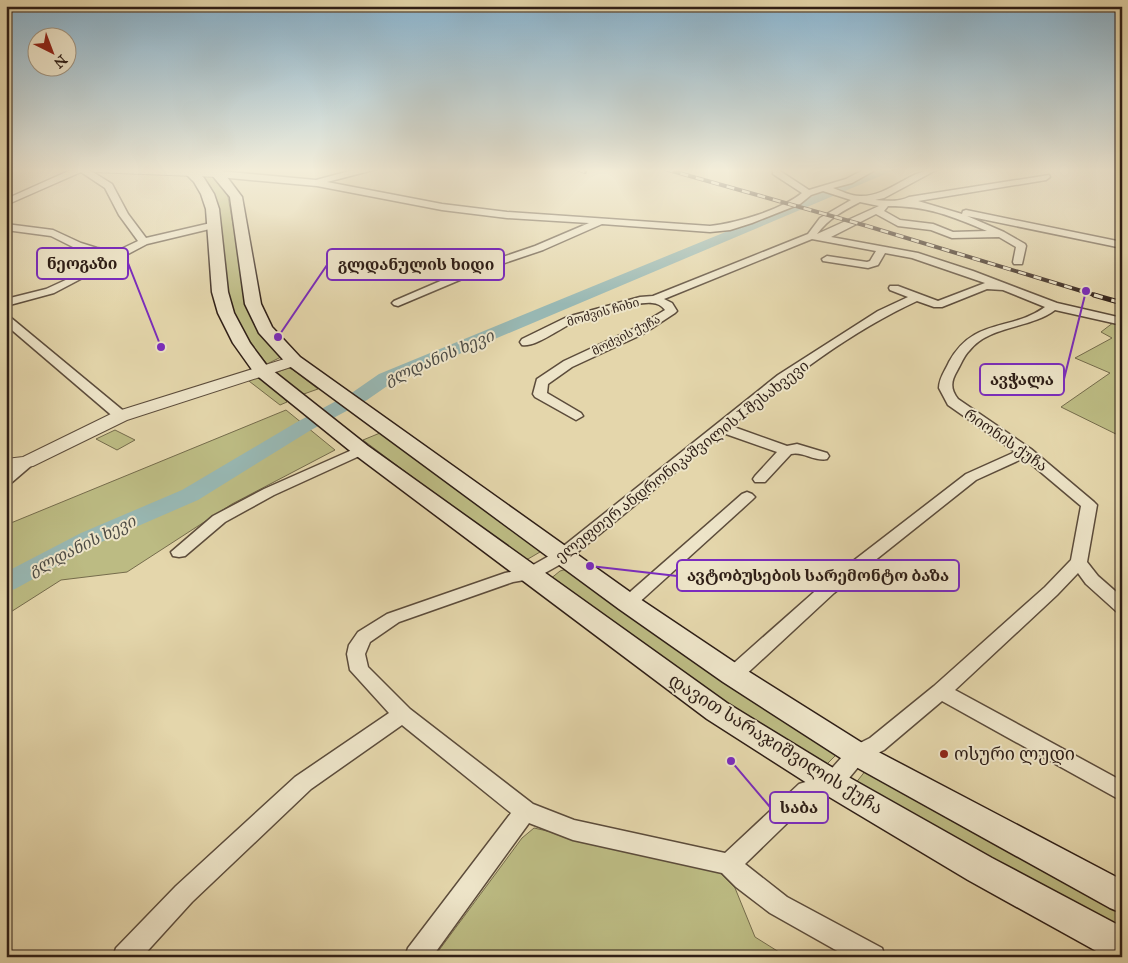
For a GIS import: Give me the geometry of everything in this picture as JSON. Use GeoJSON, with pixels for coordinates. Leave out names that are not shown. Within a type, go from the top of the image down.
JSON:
{"type":"FeatureCollection","features":[{"type":"Feature","properties":{"kind":"main road"},"geometry":{"type":"LineString","coordinates":[[213,214],[220,292],[229,320],[250,357],[261,370]]}},
{"type":"Feature","properties":{"kind":"main road"},"geometry":{"type":"LineString","coordinates":[[239,214],[253,304],[265,329],[294,360],[562,556],[733,675],[857,754],[1122,897]]}},
{"type":"Feature","properties":{"kind":"main road","name":"დავით სარაჯიშვილის ქუჩა"},"geometry":{"type":"LineString","coordinates":[[261,370],[357,446],[698,698],[832,782],[980,869],[1122,946]]}},
{"type":"Feature","properties":{"kind":"street"},"geometry":{"type":"LineString","coordinates":[[123,214],[144,242]]}},
{"type":"Feature","properties":{"kind":"street"},"geometry":{"type":"LineString","coordinates":[[498,214],[692,229],[730,227],[765,214]]}},
{"type":"Feature","properties":{"kind":"street"},"geometry":{"type":"LineString","coordinates":[[831,214],[823,220],[816,237],[914,255],[1006,287],[1053,306],[1122,322]]}},
{"type":"Feature","properties":{"kind":"street","name":"მოძვის ქუჩა"},"geometry":{"type":"LineString","coordinates":[[655,299],[816,237],[867,214]]}},
{"type":"Feature","properties":{"kind":"street"},"geometry":{"type":"LineString","coordinates":[[883,214],[898,222],[933,227],[952,235],[1001,234]]}},
{"type":"Feature","properties":{"kind":"street"},"geometry":{"type":"LineString","coordinates":[[952,214],[972,220],[1021,246],[1018,262]]}},
{"type":"Feature","properties":{"kind":"street"},"geometry":{"type":"LineString","coordinates":[[979,214],[1122,245]]}},
{"type":"Feature","properties":{"kind":"street"},"geometry":{"type":"LineString","coordinates":[[398,303],[478,269],[589,228],[598,222]]}},
{"type":"Feature","properties":{"kind":"street"},"geometry":{"type":"LineString","coordinates":[[6,313],[32,302],[118,254],[144,242],[215,225]]}},
{"type":"Feature","properties":{"kind":"street"},"geometry":{"type":"LineString","coordinates":[[6,227],[53,233],[77,245],[96,251],[118,254]]}},
{"type":"Feature","properties":{"kind":"street"},"geometry":{"type":"LineString","coordinates":[[828,259],[868,265],[874,263],[882,249]]}},
{"type":"Feature","properties":{"kind":"street"},"geometry":{"type":"LineString","coordinates":[[894,288],[938,305],[986,286],[1006,287]]}},
{"type":"Feature","properties":{"kind":"street"},"geometry":{"type":"LineString","coordinates":[[6,303],[50,291]]}},
{"type":"Feature","properties":{"kind":"street","name":"ელეფთერ ანდრონიკაშვილის I შესახვევი"},"geometry":{"type":"LineString","coordinates":[[729,864],[573,830],[524,810],[403,714],[358,670],[356,654],[358,645],[364,637],[393,618],[511,577],[530,574],[562,556],[720,427],[791,373],[882,313],[918,297]]}},
{"type":"Feature","properties":{"kind":"street","name":"მოძვის ქუჩა"},"geometry":{"type":"LineString","coordinates":[[576,416],[540,394],[542,382],[568,364],[639,331],[671,311],[668,305],[655,299]]}},
{"type":"Feature","properties":{"kind":"street","name":"მოძვის ჩიხი"},"geometry":{"type":"LineString","coordinates":[[526,342],[571,319],[640,300],[655,299]]}},
{"type":"Feature","properties":{"kind":"street","name":"რიონის ქუჩა"},"geometry":{"type":"LineString","coordinates":[[1053,306],[1038,317],[984,334],[966,346],[945,382],[945,392],[954,402],[1026,452],[1066,483],[1089,504],[1079,562]]}},
{"type":"Feature","properties":{"kind":"street"},"geometry":{"type":"LineString","coordinates":[[6,319],[121,416]]}},
{"type":"Feature","properties":{"kind":"street"},"geometry":{"type":"LineString","coordinates":[[6,480],[27,462],[121,416],[294,360]]}},
{"type":"Feature","properties":{"kind":"street"},"geometry":{"type":"LineString","coordinates":[[720,427],[786,452]]}},
{"type":"Feature","properties":{"kind":"street"},"geometry":{"type":"LineString","coordinates":[[179,552],[219,519],[357,446]]}},
{"type":"Feature","properties":{"kind":"street"},"geometry":{"type":"LineString","coordinates":[[760,479],[786,452],[797,448],[822,456]]}},
{"type":"Feature","properties":{"kind":"street"},"geometry":{"type":"LineString","coordinates":[[733,675],[828,589],[971,477],[1026,452]]}},
{"type":"Feature","properties":{"kind":"street"},"geometry":{"type":"LineString","coordinates":[[6,465],[27,462]]}},
{"type":"Feature","properties":{"kind":"street"},"geometry":{"type":"LineString","coordinates":[[628,603],[747,497]]}},
{"type":"Feature","properties":{"kind":"street"},"geometry":{"type":"LineString","coordinates":[[873,957],[798,916],[746,882],[729,864],[770,822],[807,790],[832,782],[857,754],[877,744],[941,691],[1051,591],[1079,562],[1092,580],[1122,607]]}},
{"type":"Feature","properties":{"kind":"street"},"geometry":{"type":"LineString","coordinates":[[941,691],[1122,792]]}},
{"type":"Feature","properties":{"kind":"street"},"geometry":{"type":"LineString","coordinates":[[125,957],[184,894],[304,783],[403,714]]}},
{"type":"Feature","properties":{"kind":"street"},"geometry":{"type":"LineString","coordinates":[[417,957],[524,810]]}},
{"type":"Feature","properties":{"kind":"shaded area"},"geometry":{"type":"Polygon","coordinates":[[[216,214],[231,214],[248,305],[261,333],[281,357],[267,364],[243,334],[231,309],[216,214]]]}},
{"type":"Feature","properties":{"kind":"shaded area"},"geometry":{"type":"Polygon","coordinates":[[[1114,322],[1122,325],[1122,437],[1061,407],[1110,373],[1075,358],[1112,338],[1101,332],[1114,322]]]}},
{"type":"Feature","properties":{"kind":"shaded area"},"geometry":{"type":"Polygon","coordinates":[[[288,368],[318,389],[301,395],[275,373],[288,368]]]}},
{"type":"Feature","properties":{"kind":"shaded area"},"geometry":{"type":"Polygon","coordinates":[[[254,377],[264,380],[273,386],[287,402],[280,405],[245,378],[254,377]]]}},
{"type":"Feature","properties":{"kind":"shaded area"},"geometry":{"type":"Polygon","coordinates":[[[286,410],[335,450],[232,504],[127,572],[61,580],[6,615],[6,525],[286,410]]]}},
{"type":"Feature","properties":{"kind":"shaded area"},"geometry":{"type":"Polygon","coordinates":[[[115,430],[135,440],[117,450],[96,439],[115,430]]]}},
{"type":"Feature","properties":{"kind":"shaded area"},"geometry":{"type":"Polygon","coordinates":[[[380,433],[540,550],[540,552],[528,559],[522,559],[363,440],[380,433]]]}},
{"type":"Feature","properties":{"kind":"shaded area"},"geometry":{"type":"Polygon","coordinates":[[[567,569],[837,754],[824,767],[817,766],[549,580],[560,571],[567,569]]]}},
{"type":"Feature","properties":{"kind":"shaded area"},"geometry":{"type":"Polygon","coordinates":[[[866,770],[1122,906],[1122,935],[855,784],[866,770]]]}},
{"type":"Feature","properties":{"kind":"shaded area"},"geometry":{"type":"Polygon","coordinates":[[[534,828],[717,870],[735,888],[755,937],[787,957],[434,957],[522,838],[534,828]]]}},
{"type":"Feature","properties":{"kind":"waterway","name":"გლდანის ხევი"},"geometry":{"type":"LineString","coordinates":[[6,583],[90,538],[190,495],[304,426],[360,396],[386,378],[782,214]]}},
{"type":"Feature","properties":{"kind":"railway"},"geometry":{"type":"LineString","coordinates":[[824,214],[1098,296]]}},
{"type":"Feature","properties":{"kind":"railway"},"geometry":{"type":"LineString","coordinates":[[1094,295],[1122,303]]}},
{"type":"Feature","properties":{"kind":"place","name":"ავჭალა"},"geometry":{"type":"Point","coordinates":[1086,291]}},
{"type":"Feature","properties":{"kind":"place","name":"გლდანულის ხიდი"},"geometry":{"type":"Point","coordinates":[278,337]}},
{"type":"Feature","properties":{"kind":"place","name":"ნეოგაზი"},"geometry":{"type":"Point","coordinates":[161,347]}},
{"type":"Feature","properties":{"kind":"place","name":"ავტობუსების სარემონტო ბაზა"},"geometry":{"type":"Point","coordinates":[590,566]}},
{"type":"Feature","properties":{"kind":"place","name":"ოსური ლუდი"},"geometry":{"type":"Point","coordinates":[944,754]}},
{"type":"Feature","properties":{"kind":"place","name":"საბა"},"geometry":{"type":"Point","coordinates":[731,761]}}]}
